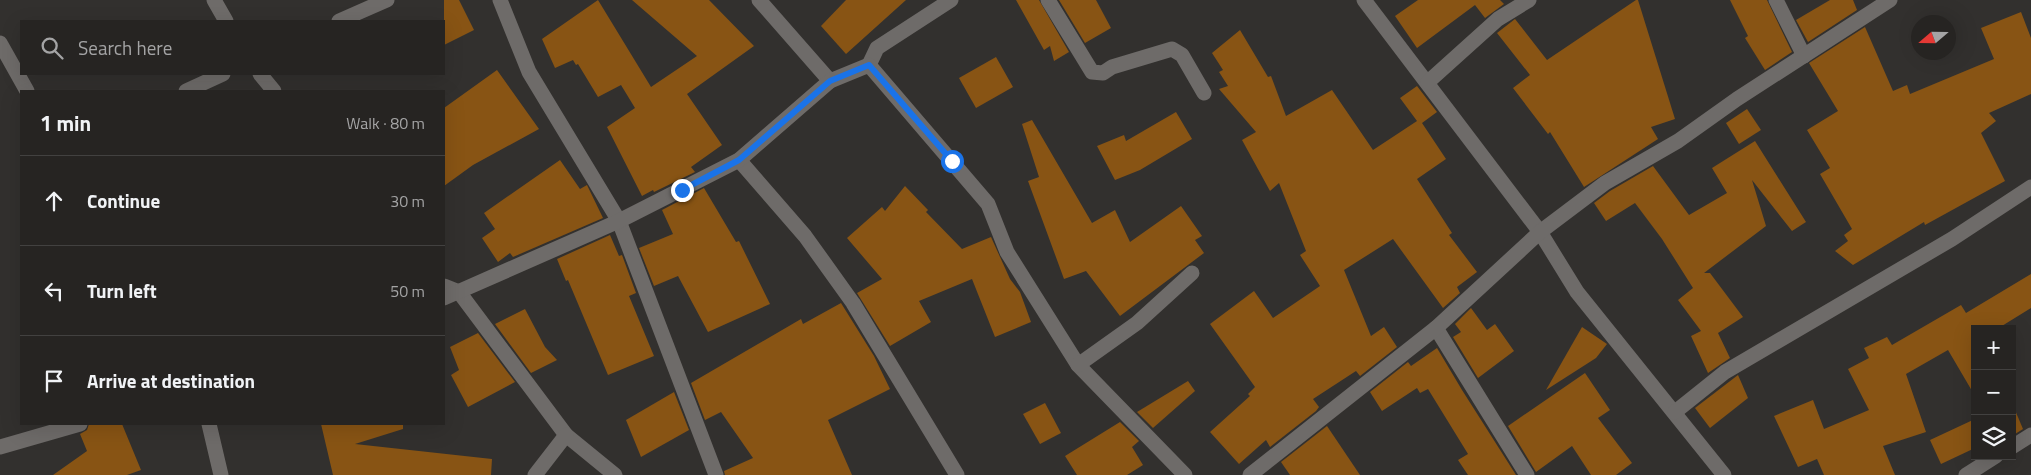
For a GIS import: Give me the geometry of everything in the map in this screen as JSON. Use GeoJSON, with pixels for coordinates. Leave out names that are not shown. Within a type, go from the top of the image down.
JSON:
{"type":"FeatureCollection","features":[{"type":"Feature","properties":{"kind":"street"},"geometry":{"type":"LineString","coordinates":[[214,0],[225,20]]}},
{"type":"Feature","properties":{"kind":"street"},"geometry":{"type":"LineString","coordinates":[[342,20],[388,0]]}},
{"type":"Feature","properties":{"kind":"street"},"geometry":{"type":"LineString","coordinates":[[500,0],[529,72],[619,221],[716,475]]}},
{"type":"Feature","properties":{"kind":"street"},"geometry":{"type":"LineString","coordinates":[[759,0],[830,81]]}},
{"type":"Feature","properties":{"kind":"street"},"geometry":{"type":"LineString","coordinates":[[445,298],[619,221],[739,160],[830,81],[869,65],[877,48],[951,0]]}},
{"type":"Feature","properties":{"kind":"street"},"geometry":{"type":"LineString","coordinates":[[1048,0],[1092,72],[1102,74],[1112,68],[1172,49],[1182,55],[1204,93]]}},
{"type":"Feature","properties":{"kind":"street"},"geometry":{"type":"LineString","coordinates":[[1364,0],[1540,232],[1576,292],[1675,412],[1724,475]]}},
{"type":"Feature","properties":{"kind":"street"},"geometry":{"type":"LineString","coordinates":[[1428,82],[1498,18],[1529,0]]}},
{"type":"Feature","properties":{"kind":"street"},"geometry":{"type":"LineString","coordinates":[[1776,0],[1804,56]]}},
{"type":"Feature","properties":{"kind":"street"},"geometry":{"type":"LineString","coordinates":[[1250,475],[1436,328],[1540,232],[1605,183],[1678,141],[1737,99],[1890,0]]}},
{"type":"Feature","properties":{"kind":"street"},"geometry":{"type":"LineString","coordinates":[[0,43],[26,90]]}},
{"type":"Feature","properties":{"kind":"street"},"geometry":{"type":"LineString","coordinates":[[869,65],[988,204],[1007,252],[1078,365],[1185,475]]}},
{"type":"Feature","properties":{"kind":"street"},"geometry":{"type":"LineString","coordinates":[[188,90],[221,75]]}},
{"type":"Feature","properties":{"kind":"street"},"geometry":{"type":"LineString","coordinates":[[261,75],[273,90]]}},
{"type":"Feature","properties":{"kind":"street"},"geometry":{"type":"LineString","coordinates":[[739,160],[805,236],[853,303],[957,475]]}},
{"type":"Feature","properties":{"kind":"street"},"geometry":{"type":"LineString","coordinates":[[1675,412],[1725,372],[2030,191]]}},
{"type":"Feature","properties":{"kind":"street"},"geometry":{"type":"LineString","coordinates":[[1078,365],[1137,323],[1192,273]]}},
{"type":"Feature","properties":{"kind":"street"},"geometry":{"type":"LineString","coordinates":[[445,286],[459,292],[566,434],[615,475]]}},
{"type":"Feature","properties":{"kind":"street"},"geometry":{"type":"LineString","coordinates":[[1436,328],[1527,475]]}},
{"type":"Feature","properties":{"kind":"street"},"geometry":{"type":"LineString","coordinates":[[0,447],[77,425]]}},
{"type":"Feature","properties":{"kind":"street"},"geometry":{"type":"LineString","coordinates":[[209,425],[221,475]]}},
{"type":"Feature","properties":{"kind":"street"},"geometry":{"type":"LineString","coordinates":[[536,475],[566,434]]}},
{"type":"Feature","properties":{"kind":"street"},"geometry":{"type":"LineString","coordinates":[[2016,444],[2031,435]]}},
{"type":"Feature","properties":{"kind":"street"},"geometry":{"type":"LineString","coordinates":[[1966,475],[1990,460]]}},
{"type":"Feature","properties":{"kind":"building"},"geometry":{"type":"Polygon","coordinates":[[[444,0],[459,0],[474,30],[445,44],[444,0]]]}},
{"type":"Feature","properties":{"kind":"building"},"geometry":{"type":"Polygon","coordinates":[[[598,0],[651,87],[697,56],[632,0],[709,0],[754,46],[687,94],[722,145],[691,167],[695,172],[642,196],[607,127],[635,108],[621,85],[598,97],[578,64],[576,65],[573,60],[555,68],[542,39],[598,0]]]}},
{"type":"Feature","properties":{"kind":"building"},"geometry":{"type":"Polygon","coordinates":[[[846,0],[906,0],[846,54],[821,26],[846,0]]]}},
{"type":"Feature","properties":{"kind":"building"},"geometry":{"type":"Polygon","coordinates":[[[1016,0],[1039,0],[1069,52],[1054,61],[1050,46],[1044,50],[1016,0]]]}},
{"type":"Feature","properties":{"kind":"building"},"geometry":{"type":"Polygon","coordinates":[[[1059,0],[1096,0],[1111,28],[1085,43],[1059,0]]]}},
{"type":"Feature","properties":{"kind":"building"},"geometry":{"type":"Polygon","coordinates":[[[1418,0],[1500,0],[1504,4],[1485,18],[1475,5],[1417,48],[1395,16],[1418,0]]]}},
{"type":"Feature","properties":{"kind":"building"},"geometry":{"type":"Polygon","coordinates":[[[1638,0],[1675,119],[1651,127],[1658,139],[1584,187],[1550,132],[1548,134],[1513,88],[1530,75],[1497,33],[1515,19],[1547,60],[1638,0]]]}},
{"type":"Feature","properties":{"kind":"building"},"geometry":{"type":"Polygon","coordinates":[[[1730,0],[1767,0],[1792,52],[1765,70],[1745,38],[1748,36],[1730,0]]]}},
{"type":"Feature","properties":{"kind":"building"},"geometry":{"type":"Polygon","coordinates":[[[1830,0],[1853,0],[1857,10],[1808,42],[1796,20],[1830,0]]]}},
{"type":"Feature","properties":{"kind":"building"},"geometry":{"type":"Polygon","coordinates":[[[2021,12],[2031,38],[2031,94],[1989,113],[1996,121],[1981,133],[2005,181],[1925,225],[1924,222],[1853,265],[1835,251],[1848,241],[1844,235],[1852,229],[1820,174],[1830,168],[1807,130],[1838,111],[1809,63],[1865,27],[1893,91],[1907,85],[1910,94],[1994,59],[1981,28],[2021,12]]]}},
{"type":"Feature","properties":{"kind":"building"},"geometry":{"type":"Polygon","coordinates":[[[1240,30],[1268,77],[1271,76],[1286,116],[1332,90],[1373,150],[1417,121],[1400,98],[1417,86],[1437,112],[1422,123],[1446,159],[1417,179],[1452,233],[1449,235],[1477,272],[1457,287],[1460,293],[1443,308],[1393,239],[1344,270],[1371,336],[1384,327],[1397,347],[1360,376],[1356,371],[1313,399],[1319,407],[1316,411],[1270,447],[1266,440],[1239,464],[1210,432],[1250,396],[1248,394],[1255,387],[1210,324],[1254,291],[1273,318],[1320,286],[1300,255],[1306,251],[1279,183],[1270,191],[1242,140],[1256,132],[1219,89],[1228,86],[1219,72],[1223,70],[1212,53],[1240,30]]]}},
{"type":"Feature","properties":{"kind":"building"},"geometry":{"type":"Polygon","coordinates":[[[996,57],[1013,87],[976,108],[959,78],[996,57]]]}},
{"type":"Feature","properties":{"kind":"building"},"geometry":{"type":"Polygon","coordinates":[[[497,70],[539,129],[473,165],[445,185],[445,107],[497,70]]]}},
{"type":"Feature","properties":{"kind":"building"},"geometry":{"type":"Polygon","coordinates":[[[1747,109],[1761,130],[1739,144],[1726,123],[1747,109]]]}},
{"type":"Feature","properties":{"kind":"building"},"geometry":{"type":"Polygon","coordinates":[[[1176,112],[1192,139],[1140,170],[1115,180],[1097,146],[1124,135],[1126,141],[1176,112]]]}},
{"type":"Feature","properties":{"kind":"building"},"geometry":{"type":"Polygon","coordinates":[[[1032,120],[1092,223],[1115,210],[1130,242],[1181,206],[1202,236],[1195,240],[1204,253],[1120,316],[1086,271],[1064,279],[1028,181],[1039,177],[1022,124],[1032,120]]]}},
{"type":"Feature","properties":{"kind":"building"},"geometry":{"type":"Polygon","coordinates":[[[1755,141],[1806,222],[1792,231],[1752,180],[1766,226],[1704,273],[1710,273],[1743,317],[1718,333],[1730,358],[1708,373],[1691,336],[1701,331],[1678,300],[1693,288],[1662,239],[1635,203],[1606,221],[1594,203],[1610,191],[1653,166],[1689,215],[1727,193],[1712,168],[1755,141]]]}},
{"type":"Feature","properties":{"kind":"building"},"geometry":{"type":"Polygon","coordinates":[[[560,160],[580,189],[587,185],[603,218],[513,257],[510,253],[498,262],[482,238],[495,229],[484,213],[560,160]]]}},
{"type":"Feature","properties":{"kind":"building"},"geometry":{"type":"Polygon","coordinates":[[[905,186],[928,210],[926,212],[962,249],[991,237],[1010,279],[1020,292],[1031,322],[995,337],[972,279],[919,301],[931,322],[890,346],[857,293],[882,279],[847,238],[882,207],[885,211],[905,186]]]}},
{"type":"Feature","properties":{"kind":"building"},"geometry":{"type":"Polygon","coordinates":[[[704,188],[736,242],[739,241],[770,304],[708,332],[678,276],[654,286],[639,248],[673,234],[662,210],[704,188]]]}},
{"type":"Feature","properties":{"kind":"building"},"geometry":{"type":"Polygon","coordinates":[[[610,235],[619,256],[622,255],[636,293],[629,296],[654,356],[608,375],[568,280],[566,281],[557,259],[610,235]]]}},
{"type":"Feature","properties":{"kind":"building"},"geometry":{"type":"Polygon","coordinates":[[[2031,274],[2031,308],[2003,325],[1971,325],[1971,389],[1948,350],[1906,374],[1926,432],[1883,446],[1895,475],[1824,475],[1817,459],[1798,467],[1774,416],[1813,400],[1824,429],[1869,410],[1848,369],[1869,358],[1864,348],[1887,337],[1892,345],[1961,305],[1966,313],[2031,274]]]}},
{"type":"Feature","properties":{"kind":"building"},"geometry":{"type":"Polygon","coordinates":[[[841,303],[874,356],[890,389],[828,420],[852,475],[725,475],[724,471],[753,458],[721,412],[705,420],[691,383],[801,319],[803,324],[841,303]]]}},
{"type":"Feature","properties":{"kind":"building"},"geometry":{"type":"Polygon","coordinates":[[[1471,308],[1487,330],[1495,324],[1514,351],[1478,378],[1453,337],[1461,332],[1455,324],[1471,308]]]}},
{"type":"Feature","properties":{"kind":"building"},"geometry":{"type":"Polygon","coordinates":[[[525,309],[545,347],[557,360],[531,373],[495,324],[525,309]]]}},
{"type":"Feature","properties":{"kind":"building"},"geometry":{"type":"Polygon","coordinates":[[[1582,327],[1607,344],[1596,358],[1546,390],[1582,327]]]}},
{"type":"Feature","properties":{"kind":"building"},"geometry":{"type":"Polygon","coordinates":[[[478,333],[515,382],[468,407],[451,375],[459,370],[450,347],[478,333]]]}},
{"type":"Feature","properties":{"kind":"building"},"geometry":{"type":"Polygon","coordinates":[[[1437,348],[1516,475],[1468,475],[1458,460],[1468,454],[1428,389],[1420,393],[1417,388],[1382,411],[1370,392],[1408,362],[1411,366],[1437,348]]]}},
{"type":"Feature","properties":{"kind":"building"},"geometry":{"type":"Polygon","coordinates":[[[1585,373],[1610,410],[1598,418],[1632,463],[1616,475],[1591,475],[1572,446],[1536,472],[1508,426],[1585,373]]]}},
{"type":"Feature","properties":{"kind":"building"},"geometry":{"type":"Polygon","coordinates":[[[1738,375],[1748,398],[1710,428],[1695,408],[1738,375]]]}},
{"type":"Feature","properties":{"kind":"building"},"geometry":{"type":"Polygon","coordinates":[[[1188,381],[1195,391],[1153,428],[1137,412],[1188,381]]]}},
{"type":"Feature","properties":{"kind":"building"},"geometry":{"type":"Polygon","coordinates":[[[674,392],[689,430],[641,457],[626,420],[674,392]]]}},
{"type":"Feature","properties":{"kind":"building"},"geometry":{"type":"Polygon","coordinates":[[[1045,403],[1061,433],[1040,444],[1023,414],[1045,403]]]}},
{"type":"Feature","properties":{"kind":"building"},"geometry":{"type":"Polygon","coordinates":[[[2016,412],[2023,429],[2016,433],[2016,412]]]}},
{"type":"Feature","properties":{"kind":"building"},"geometry":{"type":"Polygon","coordinates":[[[1971,421],[1971,450],[1941,464],[1930,440],[1971,421]]]}},
{"type":"Feature","properties":{"kind":"building"},"geometry":{"type":"Polygon","coordinates":[[[1120,422],[1139,441],[1132,447],[1143,465],[1127,475],[1077,475],[1065,456],[1120,422]]]}},
{"type":"Feature","properties":{"kind":"building"},"geometry":{"type":"Polygon","coordinates":[[[89,425],[122,425],[141,470],[127,475],[53,475],[87,451],[80,434],[87,430],[89,425]]]}},
{"type":"Feature","properties":{"kind":"building"},"geometry":{"type":"Polygon","coordinates":[[[321,425],[403,425],[403,429],[355,444],[492,459],[491,475],[333,475],[321,425]]]}},
{"type":"Feature","properties":{"kind":"building"},"geometry":{"type":"Polygon","coordinates":[[[1327,426],[1360,475],[1290,475],[1281,462],[1327,426]]]}},
{"type":"Feature","properties":{"kind":"route"},"geometry":{"type":"LineString","coordinates":[[682,190],[739,160],[830,81],[869,65],[952,161]]}}]}
